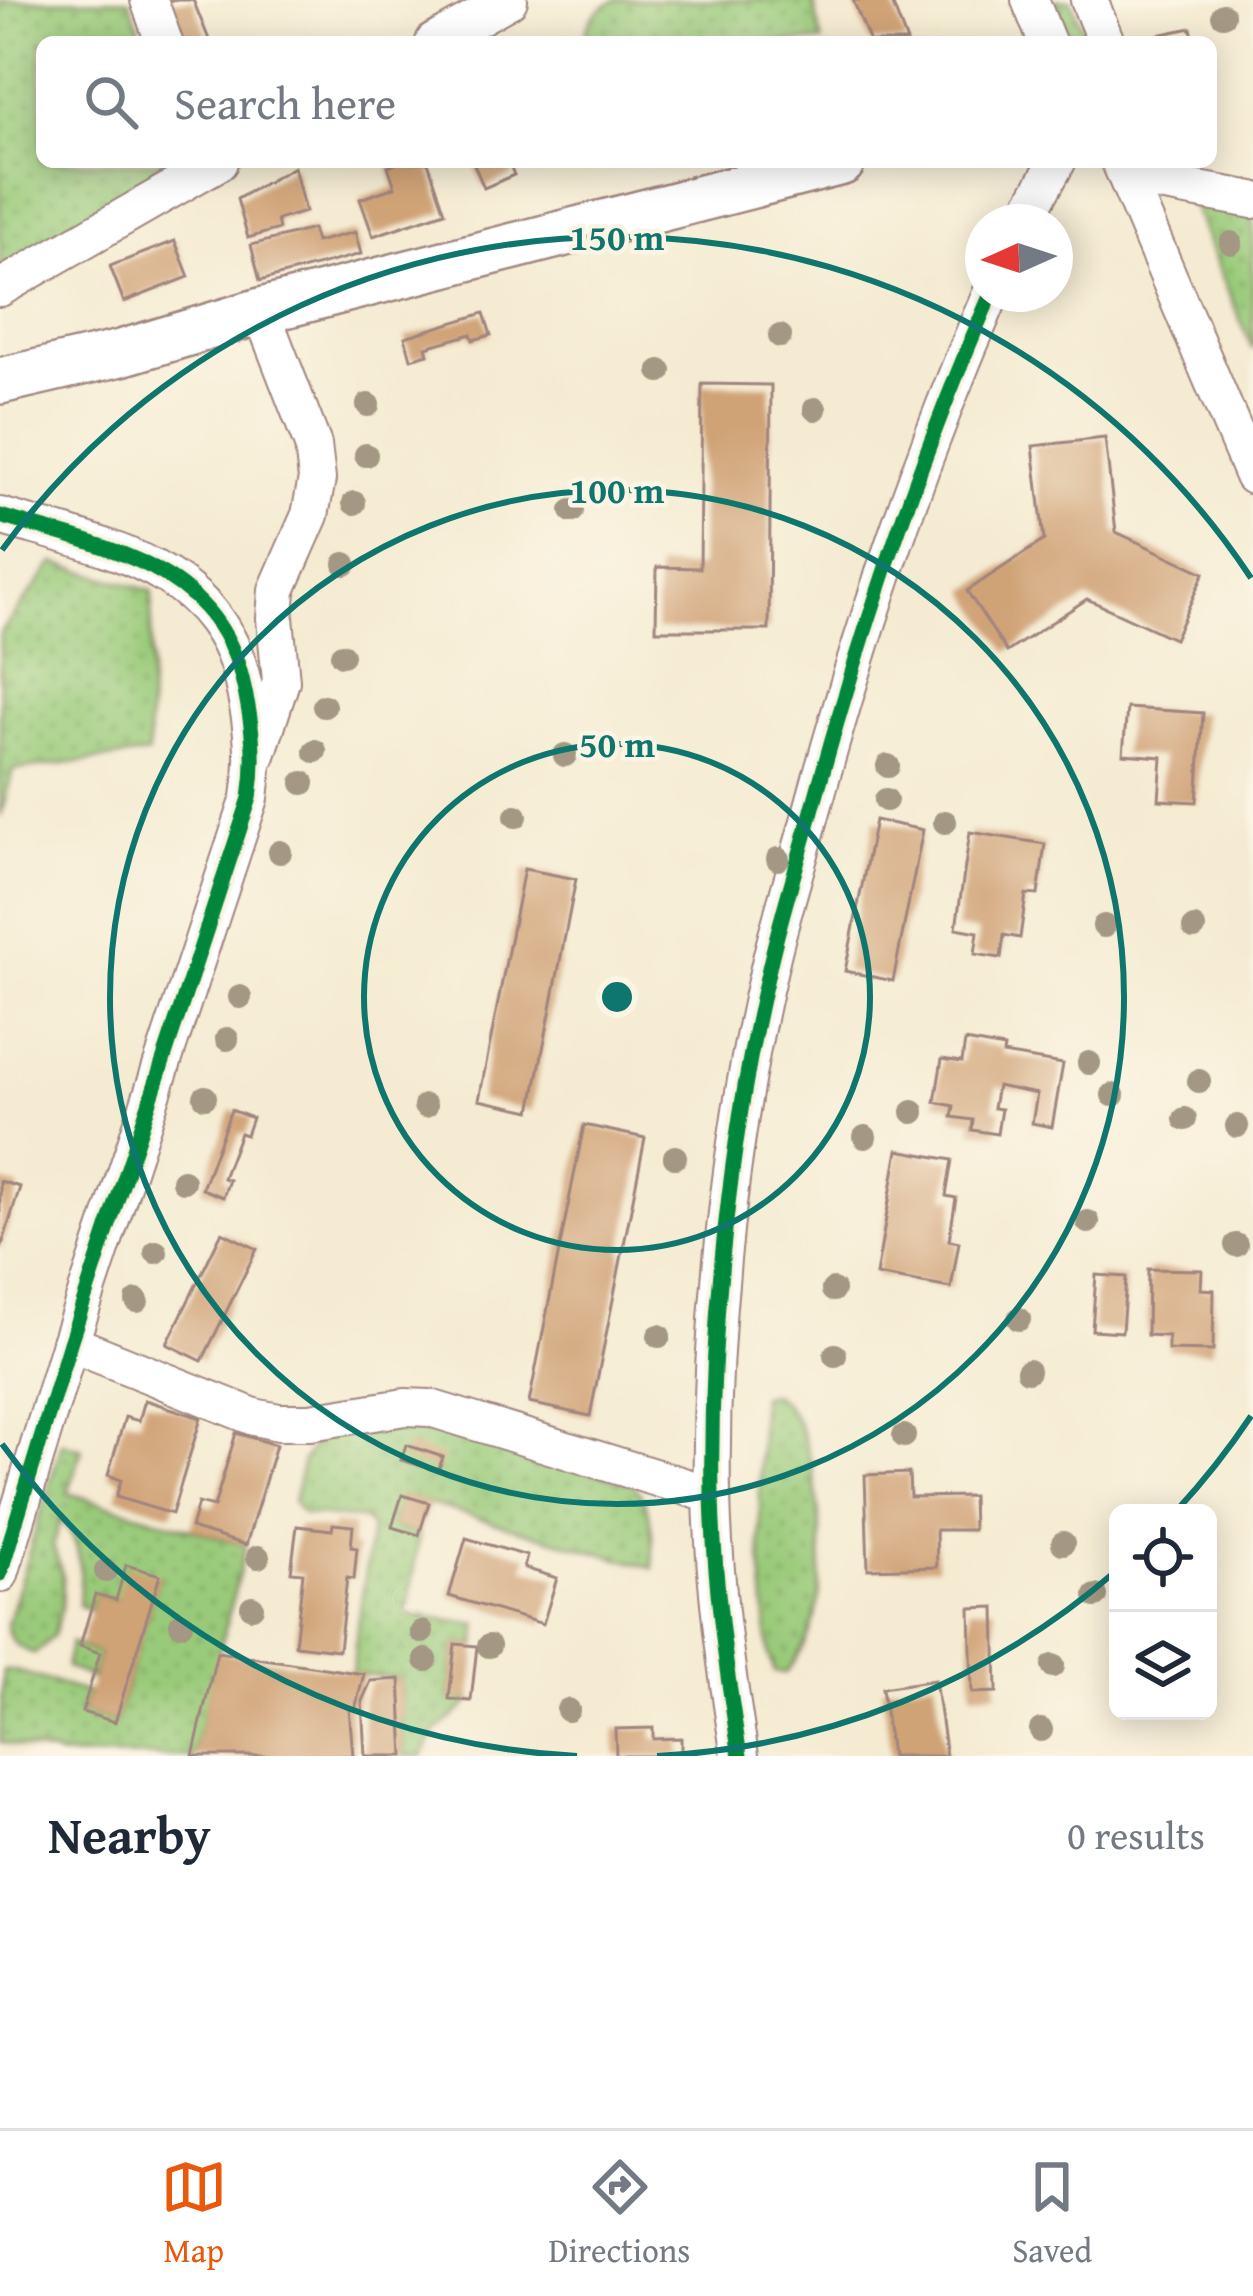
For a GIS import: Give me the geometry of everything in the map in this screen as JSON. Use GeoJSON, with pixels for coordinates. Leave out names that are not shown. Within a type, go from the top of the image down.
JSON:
{"type":"FeatureCollection","features":[{"type":"Feature","properties":{"kind":"street"},"geometry":{"type":"LineString","coordinates":[[148,0],[162,36]]}},
{"type":"Feature","properties":{"kind":"street"},"geometry":{"type":"LineString","coordinates":[[445,36],[509,0]]}},
{"type":"Feature","properties":{"kind":"street"},"geometry":{"type":"LineString","coordinates":[[1030,0],[1045,36]]}},
{"type":"Feature","properties":{"kind":"street"},"geometry":{"type":"LineString","coordinates":[[1089,0],[1104,36]]}},
{"type":"Feature","properties":{"kind":"street"},"geometry":{"type":"LineString","coordinates":[[0,288],[207,168]]}},
{"type":"Feature","properties":{"kind":"street"},"geometry":{"type":"LineString","coordinates":[[0,380],[819,168]]}},
{"type":"Feature","properties":{"kind":"street"},"geometry":{"type":"LineString","coordinates":[[1033,204],[1054,168]]}},
{"type":"Feature","properties":{"kind":"street"},"geometry":{"type":"LineString","coordinates":[[1123,170],[1253,200]]}},
{"type":"Feature","properties":{"kind":"street"},"geometry":{"type":"LineString","coordinates":[[1123,170],[1253,476]]}},
{"type":"Feature","properties":{"kind":"street"},"geometry":{"type":"LineString","coordinates":[[0,1574],[70,1343],[250,798],[256,758],[281,681],[277,590],[310,515],[317,479],[313,445],[261,311]]}},
{"type":"Feature","properties":{"kind":"street"},"geometry":{"type":"LineString","coordinates":[[740,1756],[726,1674],[712,1495],[730,1197],[770,966],[849,673],[904,511],[984,312]]}},
{"type":"Feature","properties":{"kind":"street"},"geometry":{"type":"LineString","coordinates":[[0,516],[119,551],[157,568],[195,597],[224,627],[240,664],[256,758]]}},
{"type":"Feature","properties":{"kind":"street"},"geometry":{"type":"LineString","coordinates":[[70,1343],[254,1417],[310,1422],[405,1407],[430,1408],[712,1495]]}},
{"type":"Feature","properties":{"kind":"green space"},"geometry":{"type":"Polygon","coordinates":[[[0,0],[129,0],[143,36],[36,36],[36,168],[175,168],[0,269],[0,0]]]}},
{"type":"Feature","properties":{"kind":"green space"},"geometry":{"type":"Polygon","coordinates":[[[616,0],[813,0],[821,36],[586,36],[594,16],[616,0]]]}},
{"type":"Feature","properties":{"kind":"green space"},"geometry":{"type":"Polygon","coordinates":[[[1055,0],[1071,0],[1086,36],[1070,36],[1055,0]]]}},
{"type":"Feature","properties":{"kind":"green space"},"geometry":{"type":"Polygon","coordinates":[[[1189,197],[1253,214],[1253,350],[1189,197]]]}},
{"type":"Feature","properties":{"kind":"green space"},"geometry":{"type":"Polygon","coordinates":[[[54,563],[152,591],[148,754],[13,770],[0,818],[0,633],[54,563]]]}},
{"type":"Feature","properties":{"kind":"green space"},"geometry":{"type":"Polygon","coordinates":[[[772,1394],[788,1408],[809,1456],[821,1548],[815,1617],[786,1673],[775,1672],[769,1655],[760,1542],[760,1396],[772,1394]]]}},
{"type":"Feature","properties":{"kind":"green space"},"geometry":{"type":"Polygon","coordinates":[[[418,1421],[633,1484],[649,1514],[653,1568],[402,1496],[392,1527],[419,1535],[407,1615],[478,1624],[477,1646],[455,1644],[449,1698],[471,1701],[434,1734],[423,1756],[404,1756],[400,1679],[352,1673],[371,1527],[363,1519],[303,1514],[293,1502],[303,1461],[320,1434],[418,1421]]]}},
{"type":"Feature","properties":{"kind":"green space"},"geometry":{"type":"Polygon","coordinates":[[[62,1443],[82,1449],[68,1493],[246,1545],[193,1756],[60,1756],[0,1742],[3,1671],[88,1693],[82,1712],[115,1722],[159,1576],[116,1600],[96,1594],[91,1610],[78,1605],[79,1559],[61,1519],[53,1546],[63,1577],[62,1607],[53,1636],[35,1654],[12,1641],[7,1625],[62,1443]]]}},
{"type":"Feature","properties":{"kind":"green space"},"geometry":{"type":"Polygon","coordinates":[[[70,1643],[100,1653],[92,1679],[66,1667],[70,1643]]]}},
{"type":"Feature","properties":{"kind":"building"},"geometry":{"type":"Polygon","coordinates":[[[193,0],[208,36],[178,36],[165,4],[193,0]]]}},
{"type":"Feature","properties":{"kind":"building"},"geometry":{"type":"Polygon","coordinates":[[[853,0],[891,0],[905,36],[868,36],[853,0]]]}},
{"type":"Feature","properties":{"kind":"building"},"geometry":{"type":"Polygon","coordinates":[[[1191,28],[1193,36],[1158,36],[1191,28]]]}},
{"type":"Feature","properties":{"kind":"building"},"geometry":{"type":"Polygon","coordinates":[[[294,168],[305,212],[277,220],[279,229],[248,238],[237,199],[294,168]]]}},
{"type":"Feature","properties":{"kind":"building"},"geometry":{"type":"Polygon","coordinates":[[[389,168],[430,168],[445,212],[373,236],[360,199],[395,187],[389,168]]]}},
{"type":"Feature","properties":{"kind":"building"},"geometry":{"type":"Polygon","coordinates":[[[476,168],[511,168],[514,175],[484,188],[476,168]]]}},
{"type":"Feature","properties":{"kind":"building"},"geometry":{"type":"Polygon","coordinates":[[[312,229],[316,242],[355,232],[361,254],[260,281],[251,245],[312,229]]]}},
{"type":"Feature","properties":{"kind":"building"},"geometry":{"type":"Polygon","coordinates":[[[175,241],[189,277],[124,302],[110,266],[175,241]]]}},
{"type":"Feature","properties":{"kind":"building"},"geometry":{"type":"Polygon","coordinates":[[[484,313],[491,335],[473,340],[471,334],[426,347],[428,354],[411,359],[405,337],[484,313]]]}},
{"type":"Feature","properties":{"kind":"building"},"geometry":{"type":"Polygon","coordinates":[[[702,384],[771,385],[769,630],[656,630],[657,567],[700,568],[702,384]]]}},
{"type":"Feature","properties":{"kind":"building"},"geometry":{"type":"Polygon","coordinates":[[[1105,438],[1116,532],[1204,573],[1174,639],[1087,599],[1007,652],[967,591],[1044,540],[1033,446],[1105,438]]]}},
{"type":"Feature","properties":{"kind":"building"},"geometry":{"type":"Polygon","coordinates":[[[1127,708],[1203,713],[1197,802],[1159,800],[1162,757],[1123,754],[1127,708]]]}},
{"type":"Feature","properties":{"kind":"building"},"geometry":{"type":"Polygon","coordinates":[[[875,820],[923,830],[893,981],[845,971],[875,820]]]}},
{"type":"Feature","properties":{"kind":"building"},"geometry":{"type":"Polygon","coordinates":[[[970,832],[1045,844],[1038,895],[1026,894],[1020,938],[1004,935],[1001,958],[975,954],[978,932],[956,928],[970,832]]]}},
{"type":"Feature","properties":{"kind":"building"},"geometry":{"type":"Polygon","coordinates":[[[524,869],[576,879],[531,1111],[479,1100],[524,869]]]}},
{"type":"Feature","properties":{"kind":"building"},"geometry":{"type":"Polygon","coordinates":[[[965,1041],[1004,1048],[1003,1054],[1063,1064],[1052,1127],[1032,1123],[1037,1094],[997,1086],[993,1108],[1001,1109],[997,1134],[972,1130],[973,1120],[952,1117],[954,1106],[935,1102],[942,1059],[962,1062],[965,1041]]]}},
{"type":"Feature","properties":{"kind":"building"},"geometry":{"type":"Polygon","coordinates":[[[231,1110],[252,1118],[246,1135],[240,1133],[223,1178],[229,1180],[223,1197],[202,1189],[231,1110]]]}},
{"type":"Feature","properties":{"kind":"building"},"geometry":{"type":"Polygon","coordinates":[[[584,1125],[645,1138],[590,1416],[529,1403],[584,1125]]]}},
{"type":"Feature","properties":{"kind":"building"},"geometry":{"type":"Polygon","coordinates":[[[898,1150],[952,1160],[946,1196],[956,1198],[949,1240],[959,1242],[951,1288],[876,1275],[898,1150]]]}},
{"type":"Feature","properties":{"kind":"building"},"geometry":{"type":"Polygon","coordinates":[[[0,1181],[20,1187],[1,1249],[0,1248],[0,1181]]]}},
{"type":"Feature","properties":{"kind":"building"},"geometry":{"type":"Polygon","coordinates":[[[222,1232],[257,1249],[202,1361],[167,1344],[222,1232]]]}},
{"type":"Feature","properties":{"kind":"building"},"geometry":{"type":"Polygon","coordinates":[[[1148,1269],[1202,1270],[1201,1289],[1214,1290],[1213,1351],[1168,1350],[1168,1336],[1147,1335],[1148,1269]]]}},
{"type":"Feature","properties":{"kind":"building"},"geometry":{"type":"Polygon","coordinates":[[[1096,1275],[1126,1277],[1122,1332],[1092,1330],[1096,1275]]]}},
{"type":"Feature","properties":{"kind":"building"},"geometry":{"type":"Polygon","coordinates":[[[145,1400],[201,1418],[172,1514],[116,1497],[121,1480],[108,1475],[125,1417],[139,1421],[145,1400]]]}},
{"type":"Feature","properties":{"kind":"building"},"geometry":{"type":"Polygon","coordinates":[[[236,1433],[276,1445],[246,1545],[191,1528],[198,1503],[214,1507],[236,1433]]]}},
{"type":"Feature","properties":{"kind":"building"},"geometry":{"type":"Polygon","coordinates":[[[406,1445],[443,1457],[438,1471],[401,1460],[406,1445]]]}},
{"type":"Feature","properties":{"kind":"building"},"geometry":{"type":"Polygon","coordinates":[[[909,1473],[910,1497],[972,1496],[973,1530],[936,1530],[937,1567],[868,1569],[865,1475],[909,1473]]]}},
{"type":"Feature","properties":{"kind":"building"},"geometry":{"type":"Polygon","coordinates":[[[402,1495],[429,1503],[419,1535],[392,1527],[402,1495]]]}},
{"type":"Feature","properties":{"kind":"building"},"geometry":{"type":"Polygon","coordinates":[[[333,1524],[353,1526],[351,1547],[357,1548],[354,1579],[347,1578],[339,1650],[295,1645],[303,1573],[291,1572],[297,1526],[332,1530],[333,1524]]]}},
{"type":"Feature","properties":{"kind":"building"},"geometry":{"type":"Polygon","coordinates":[[[466,1538],[527,1556],[524,1568],[557,1578],[543,1624],[449,1596],[466,1538]]]}},
{"type":"Feature","properties":{"kind":"building"},"geometry":{"type":"Polygon","coordinates":[[[126,1565],[160,1575],[115,1722],[82,1712],[100,1653],[80,1646],[95,1594],[116,1600],[126,1565]]]}},
{"type":"Feature","properties":{"kind":"building"},"geometry":{"type":"Polygon","coordinates":[[[995,1607],[997,1692],[972,1693],[970,1608],[995,1607]]]}},
{"type":"Feature","properties":{"kind":"building"},"geometry":{"type":"Polygon","coordinates":[[[455,1644],[477,1646],[471,1701],[449,1699],[455,1644]]]}},
{"type":"Feature","properties":{"kind":"building"},"geometry":{"type":"Polygon","coordinates":[[[217,1652],[364,1674],[355,1709],[349,1707],[353,1756],[193,1756],[217,1652]]]}},
{"type":"Feature","properties":{"kind":"building"},"geometry":{"type":"Polygon","coordinates":[[[400,1679],[404,1756],[365,1756],[362,1701],[371,1681],[400,1679]]]}},
{"type":"Feature","properties":{"kind":"building"},"geometry":{"type":"Polygon","coordinates":[[[935,1680],[946,1756],[891,1756],[882,1688],[935,1680]]]}},
{"type":"Feature","properties":{"kind":"building"},"geometry":{"type":"Polygon","coordinates":[[[653,1728],[653,1739],[681,1738],[681,1756],[616,1756],[615,1729],[653,1728]]]}},
{"type":"Feature","properties":{"kind":"cycle path"},"geometry":{"type":"LineString","coordinates":[[740,1756],[718,1593],[712,1431],[725,1228],[744,1092],[775,944],[851,676],[915,483],[983,312]]}},
{"type":"Feature","properties":{"kind":"cycle path"},"geometry":{"type":"LineString","coordinates":[[0,516],[116,551],[183,587],[210,613],[231,646],[247,701],[253,756],[250,798],[70,1343],[0,1574]]}}]}
